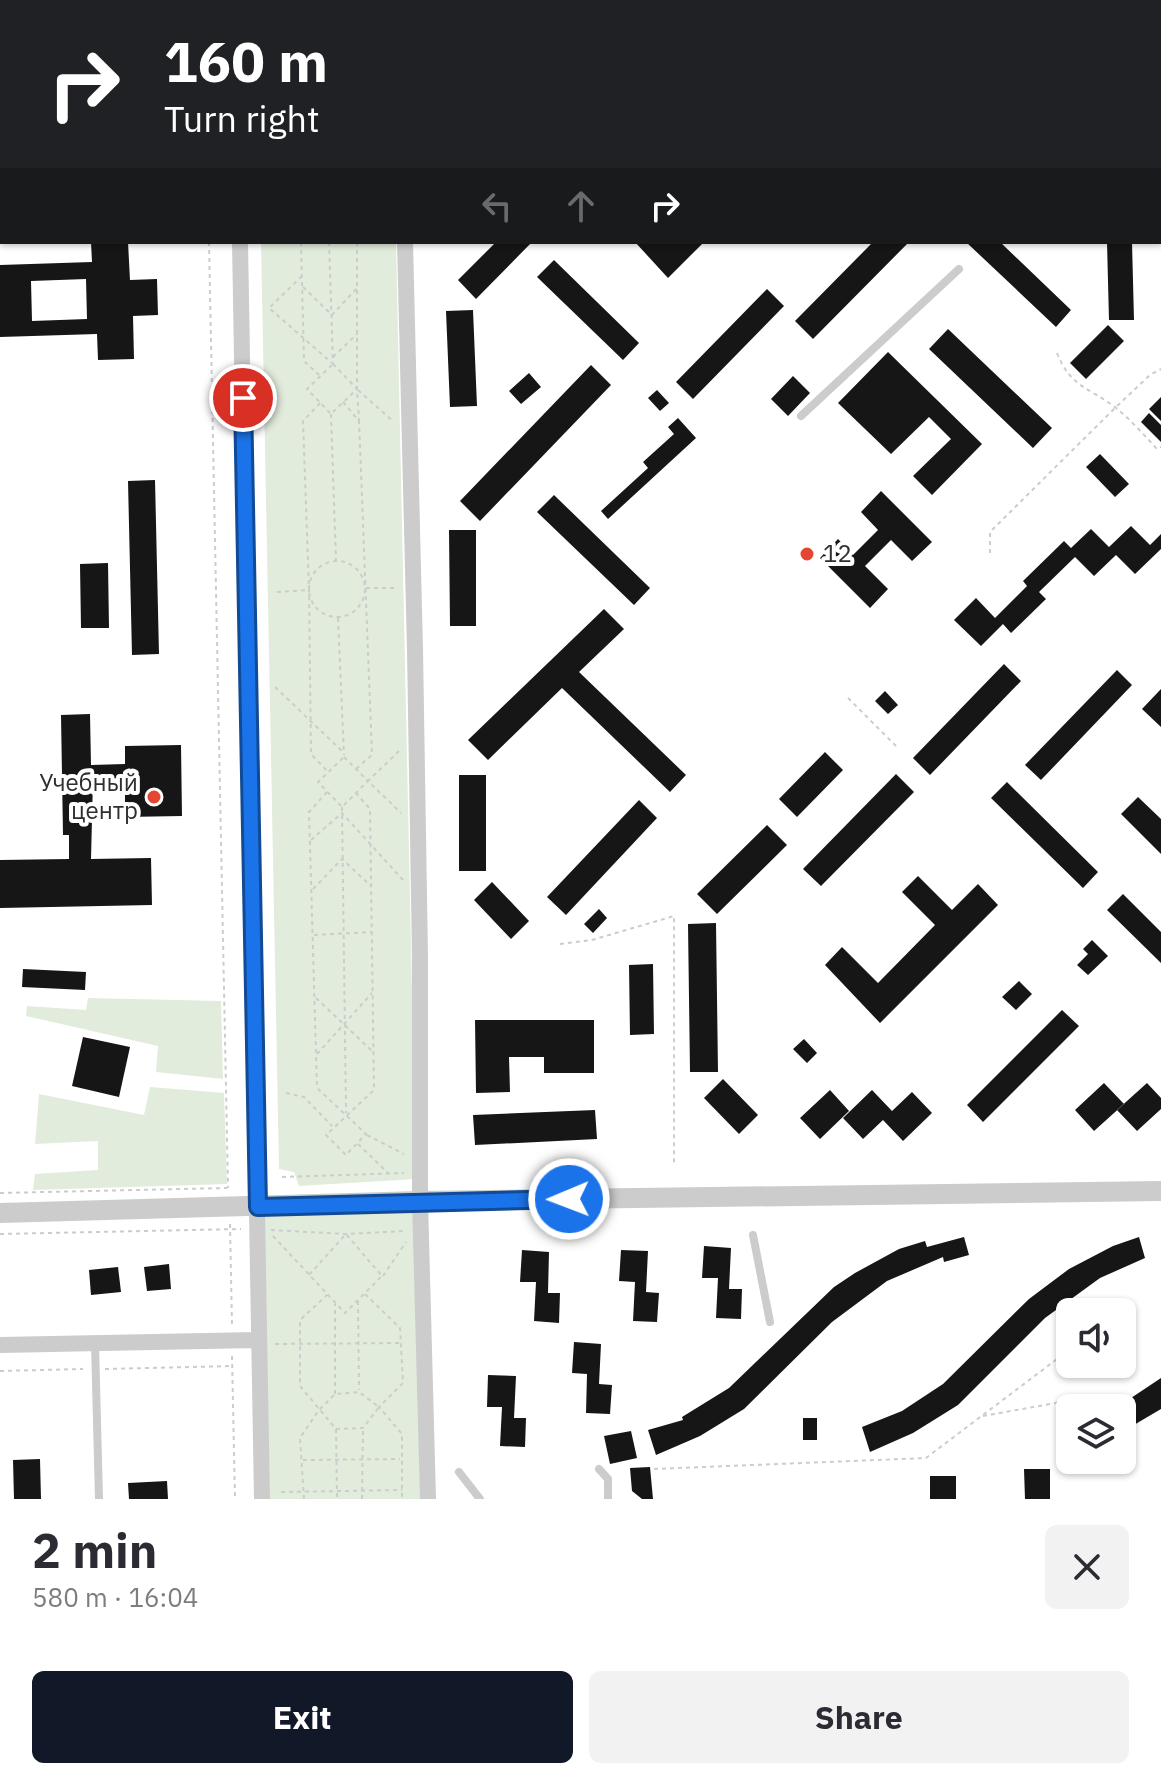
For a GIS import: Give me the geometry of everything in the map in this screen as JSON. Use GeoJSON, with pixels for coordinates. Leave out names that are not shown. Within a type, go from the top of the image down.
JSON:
{"type":"FeatureCollection","features":[{"type":"Feature","properties":{"kind":"street"},"geometry":{"type":"LineString","coordinates":[[240,244],[258,1207],[266,1342],[262,1499]]}},
{"type":"Feature","properties":{"kind":"street"},"geometry":{"type":"LineString","coordinates":[[405,244],[416,696],[420,1201],[428,1499]]}},
{"type":"Feature","properties":{"kind":"street"},"geometry":{"type":"LineString","coordinates":[[0,1213],[420,1201],[1161,1191]]}},
{"type":"Feature","properties":{"kind":"street"},"geometry":{"type":"LineString","coordinates":[[0,1345],[266,1342]]}},
{"type":"Feature","properties":{"kind":"lane"},"geometry":{"type":"LineString","coordinates":[[801,416],[959,269]]}},
{"type":"Feature","properties":{"kind":"lane"},"geometry":{"type":"LineString","coordinates":[[753,1235],[770,1322]]}},
{"type":"Feature","properties":{"kind":"lane"},"geometry":{"type":"LineString","coordinates":[[94,1343],[99,1499]]}},
{"type":"Feature","properties":{"kind":"lane"},"geometry":{"type":"LineString","coordinates":[[599,1469],[608,1479],[608,1499]]}},
{"type":"Feature","properties":{"kind":"lane"},"geometry":{"type":"LineString","coordinates":[[459,1472],[480,1499]]}},
{"type":"Feature","properties":{"kind":"path"},"geometry":{"type":"LineString","coordinates":[[209,244],[229,1197]]}},
{"type":"Feature","properties":{"kind":"path"},"geometry":{"type":"LineString","coordinates":[[301,244],[304,361],[320,376]]}},
{"type":"Feature","properties":{"kind":"path"},"geometry":{"type":"LineString","coordinates":[[329,244],[333,364],[307,389],[331,414],[336,561]]}},
{"type":"Feature","properties":{"kind":"path"},"geometry":{"type":"LineString","coordinates":[[356,769],[372,755],[357,389],[357,244]]}},
{"type":"Feature","properties":{"kind":"path"},"geometry":{"type":"LineString","coordinates":[[302,276],[269,308],[394,422]]}},
{"type":"Feature","properties":{"kind":"path"},"geometry":{"type":"LineString","coordinates":[[303,287],[332,315]]}},
{"type":"Feature","properties":{"kind":"path"},"geometry":{"type":"LineString","coordinates":[[332,315],[358,287]]}},
{"type":"Feature","properties":{"kind":"path"},"geometry":{"type":"LineString","coordinates":[[333,358],[357,334]]}},
{"type":"Feature","properties":{"kind":"path"},"geometry":{"type":"LineString","coordinates":[[1057,353],[1064,372],[1088,392],[1115,408],[1157,449],[1161,447]]}},
{"type":"Feature","properties":{"kind":"path"},"geometry":{"type":"LineString","coordinates":[[990,553],[990,532],[1115,408],[1150,375],[1161,369]]}},
{"type":"Feature","properties":{"kind":"path"},"geometry":{"type":"LineString","coordinates":[[331,414],[357,389]]}},
{"type":"Feature","properties":{"kind":"path"},"geometry":{"type":"LineString","coordinates":[[343,402],[359,421]]}},
{"type":"Feature","properties":{"kind":"path"},"geometry":{"type":"LineString","coordinates":[[320,403],[303,421],[311,754],[328,772]]}},
{"type":"Feature","properties":{"kind":"path"},"geometry":{"type":"LineString","coordinates":[[336,561],[345,562],[359,572],[365,588],[360,605],[347,615],[338,617],[315,606],[309,590],[314,573],[336,561]]}},
{"type":"Feature","properties":{"kind":"path"},"geometry":{"type":"LineString","coordinates":[[365,588],[397,588]]}},
{"type":"Feature","properties":{"kind":"path"},"geometry":{"type":"LineString","coordinates":[[277,592],[309,590]]}},
{"type":"Feature","properties":{"kind":"path"},"geometry":{"type":"LineString","coordinates":[[338,617],[344,757],[402,814]]}},
{"type":"Feature","properties":{"kind":"path"},"geometry":{"type":"LineString","coordinates":[[275,687],[343,752]]}},
{"type":"Feature","properties":{"kind":"path"},"geometry":{"type":"LineString","coordinates":[[848,698],[898,748]]}},
{"type":"Feature","properties":{"kind":"path"},"geometry":{"type":"LineString","coordinates":[[346,1114],[342,807],[399,751]]}},
{"type":"Feature","properties":{"kind":"path"},"geometry":{"type":"LineString","coordinates":[[342,807],[318,782],[344,757]]}},
{"type":"Feature","properties":{"kind":"path"},"geometry":{"type":"LineString","coordinates":[[327,792],[309,812],[317,1088],[366,1134],[409,1157]]}},
{"type":"Feature","properties":{"kind":"path"},"geometry":{"type":"LineString","coordinates":[[356,793],[370,809],[374,1090],[326,1135],[346,1155],[366,1134]]}},
{"type":"Feature","properties":{"kind":"path"},"geometry":{"type":"LineString","coordinates":[[310,841],[342,813]]}},
{"type":"Feature","properties":{"kind":"path"},"geometry":{"type":"LineString","coordinates":[[342,813],[403,880]]}},
{"type":"Feature","properties":{"kind":"path"},"geometry":{"type":"LineString","coordinates":[[312,889],[342,859]]}},
{"type":"Feature","properties":{"kind":"path"},"geometry":{"type":"LineString","coordinates":[[342,859],[371,886]]}},
{"type":"Feature","properties":{"kind":"path"},"geometry":{"type":"LineString","coordinates":[[560,944],[592,940],[674,916],[674,1165]]}},
{"type":"Feature","properties":{"kind":"path"},"geometry":{"type":"LineString","coordinates":[[313,935],[372,932]]}},
{"type":"Feature","properties":{"kind":"path"},"geometry":{"type":"LineString","coordinates":[[316,1055],[373,992]]}},
{"type":"Feature","properties":{"kind":"path"},"geometry":{"type":"LineString","coordinates":[[315,997],[373,1052]]}},
{"type":"Feature","properties":{"kind":"path"},"geometry":{"type":"LineString","coordinates":[[286,1093],[304,1097],[333,1127]]}},
{"type":"Feature","properties":{"kind":"path"},"geometry":{"type":"LineString","coordinates":[[357,1143],[388,1174]]}},
{"type":"Feature","properties":{"kind":"path"},"geometry":{"type":"LineString","coordinates":[[282,1177],[411,1173]]}},
{"type":"Feature","properties":{"kind":"path"},"geometry":{"type":"LineString","coordinates":[[0,1193],[228,1188]]}},
{"type":"Feature","properties":{"kind":"path"},"geometry":{"type":"LineString","coordinates":[[230,1219],[233,1331]]}},
{"type":"Feature","properties":{"kind":"path"},"geometry":{"type":"LineString","coordinates":[[402,1222],[403,1231]]}},
{"type":"Feature","properties":{"kind":"path"},"geometry":{"type":"LineString","coordinates":[[0,1234],[246,1229]]}},
{"type":"Feature","properties":{"kind":"path"},"geometry":{"type":"LineString","coordinates":[[405,1242],[382,1276],[345,1313],[269,1230],[346,1234],[413,1231]]}},
{"type":"Feature","properties":{"kind":"path"},"geometry":{"type":"LineString","coordinates":[[308,1276],[346,1234]]}},
{"type":"Feature","properties":{"kind":"path"},"geometry":{"type":"LineString","coordinates":[[346,1234],[382,1276]]}},
{"type":"Feature","properties":{"kind":"path"},"geometry":{"type":"LineString","coordinates":[[362,1499],[363,1428],[403,1383],[400,1328],[365,1294]]}},
{"type":"Feature","properties":{"kind":"path"},"geometry":{"type":"LineString","coordinates":[[327,1295],[300,1320],[300,1386],[336,1429],[337,1499]]}},
{"type":"Feature","properties":{"kind":"path"},"geometry":{"type":"LineString","coordinates":[[358,1300],[359,1392]]}},
{"type":"Feature","properties":{"kind":"path"},"geometry":{"type":"LineString","coordinates":[[335,1303],[335,1394]]}},
{"type":"Feature","properties":{"kind":"path"},"geometry":{"type":"LineString","coordinates":[[266,1342],[401,1343]]}},
{"type":"Feature","properties":{"kind":"path"},"geometry":{"type":"LineString","coordinates":[[232,1348],[235,1499]]}},
{"type":"Feature","properties":{"kind":"path"},"geometry":{"type":"LineString","coordinates":[[654,1469],[926,1458],[1056,1360]]}},
{"type":"Feature","properties":{"kind":"path"},"geometry":{"type":"LineString","coordinates":[[0,1371],[233,1366]]}},
{"type":"Feature","properties":{"kind":"path"},"geometry":{"type":"LineString","coordinates":[[304,1499],[300,1438],[319,1410],[335,1394],[359,1392],[379,1407],[402,1434],[402,1499]]}},
{"type":"Feature","properties":{"kind":"path"},"geometry":{"type":"LineString","coordinates":[[981,1416],[1056,1403]]}},
{"type":"Feature","properties":{"kind":"path"},"geometry":{"type":"LineString","coordinates":[[336,1429],[363,1428]]}},
{"type":"Feature","properties":{"kind":"path"},"geometry":{"type":"LineString","coordinates":[[301,1460],[402,1459]]}},
{"type":"Feature","properties":{"kind":"path"},"geometry":{"type":"LineString","coordinates":[[281,1492],[402,1490]]}},
{"type":"Feature","properties":{"kind":"green space"},"geometry":{"type":"Polygon","coordinates":[[[261,244],[396,244],[416,1179],[299,1186],[294,1172],[279,1169],[261,244]]]}},
{"type":"Feature","properties":{"kind":"green space"},"geometry":{"type":"Polygon","coordinates":[[[88,998],[221,1001],[223,1079],[156,1072],[158,1046],[26,1016],[27,1006],[86,1010],[88,998]]]}},
{"type":"Feature","properties":{"kind":"green space"},"geometry":{"type":"Polygon","coordinates":[[[150,1087],[224,1093],[227,1184],[33,1190],[35,1174],[98,1170],[98,1141],[35,1144],[39,1094],[144,1115],[150,1087]]]}},
{"type":"Feature","properties":{"kind":"green space"},"geometry":{"type":"Polygon","coordinates":[[[420,1201],[428,1499],[262,1499],[258,1207],[420,1201]]]}},
{"type":"Feature","properties":{"kind":"building"},"geometry":{"type":"Polygon","coordinates":[[[91,244],[128,244],[130,280],[157,279],[158,315],[133,316],[134,359],[98,360],[97,334],[0,337],[0,265],[92,262],[91,244]],[[86,279],[31,281],[32,321],[87,319],[86,279]]]}},
{"type":"Feature","properties":{"kind":"building"},"geometry":{"type":"Polygon","coordinates":[[[494,244],[530,244],[476,299],[458,280],[494,244]]]}},
{"type":"Feature","properties":{"kind":"building"},"geometry":{"type":"Polygon","coordinates":[[[637,244],[702,244],[668,278],[637,244]]]}},
{"type":"Feature","properties":{"kind":"building"},"geometry":{"type":"Polygon","coordinates":[[[871,244],[907,244],[813,339],[795,321],[871,244]]]}},
{"type":"Feature","properties":{"kind":"building"},"geometry":{"type":"Polygon","coordinates":[[[968,244],[1002,244],[1071,310],[1056,327],[968,244]]]}},
{"type":"Feature","properties":{"kind":"building"},"geometry":{"type":"Polygon","coordinates":[[[1107,244],[1132,244],[1134,320],[1109,320],[1107,244]]]}},
{"type":"Feature","properties":{"kind":"building"},"geometry":{"type":"Polygon","coordinates":[[[554,260],[639,343],[623,360],[537,277],[554,260]]]}},
{"type":"Feature","properties":{"kind":"building"},"geometry":{"type":"Polygon","coordinates":[[[767,289],[784,306],[693,399],[676,382],[767,289]]]}},
{"type":"Feature","properties":{"kind":"building"},"geometry":{"type":"Polygon","coordinates":[[[473,310],[477,406],[450,407],[446,311],[473,310]]]}},
{"type":"Feature","properties":{"kind":"building"},"geometry":{"type":"Polygon","coordinates":[[[1108,325],[1124,341],[1086,379],[1070,363],[1108,325]]]}},
{"type":"Feature","properties":{"kind":"building"},"geometry":{"type":"Polygon","coordinates":[[[948,329],[1052,428],[1033,448],[929,349],[948,329]]]}},
{"type":"Feature","properties":{"kind":"building"},"geometry":{"type":"Polygon","coordinates":[[[888,352],[982,444],[932,495],[913,476],[951,439],[929,417],[891,454],[838,403],[888,352]]]}},
{"type":"Feature","properties":{"kind":"building"},"geometry":{"type":"Polygon","coordinates":[[[591,365],[611,385],[480,521],[460,501],[591,365]]]}},
{"type":"Feature","properties":{"kind":"building"},"geometry":{"type":"Polygon","coordinates":[[[529,373],[541,387],[521,404],[509,391],[529,373]]]}},
{"type":"Feature","properties":{"kind":"building"},"geometry":{"type":"Polygon","coordinates":[[[793,376],[810,393],[788,416],[771,399],[793,376]]]}},
{"type":"Feature","properties":{"kind":"building"},"geometry":{"type":"Polygon","coordinates":[[[657,390],[669,403],[660,411],[648,398],[657,390]]]}},
{"type":"Feature","properties":{"kind":"building"},"geometry":{"type":"Polygon","coordinates":[[[1161,397],[1161,421],[1149,409],[1161,397]]]}},
{"type":"Feature","properties":{"kind":"building"},"geometry":{"type":"Polygon","coordinates":[[[1149,413],[1161,425],[1161,442],[1141,422],[1149,413]]]}},
{"type":"Feature","properties":{"kind":"building"},"geometry":{"type":"Polygon","coordinates":[[[678,418],[696,438],[608,519],[601,511],[648,468],[643,462],[674,434],[668,427],[678,418]]]}},
{"type":"Feature","properties":{"kind":"building"},"geometry":{"type":"Polygon","coordinates":[[[1100,454],[1129,484],[1115,497],[1086,467],[1100,454]]]}},
{"type":"Feature","properties":{"kind":"building"},"geometry":{"type":"Polygon","coordinates":[[[155,480],[159,654],[132,655],[128,481],[155,480]]]}},
{"type":"Feature","properties":{"kind":"building"},"geometry":{"type":"Polygon","coordinates":[[[881,491],[932,542],[912,561],[891,540],[865,566],[888,589],[870,608],[820,558],[838,539],[853,555],[878,530],[861,512],[881,491]]]}},
{"type":"Feature","properties":{"kind":"building"},"geometry":{"type":"Polygon","coordinates":[[[554,495],[650,588],[634,605],[537,512],[554,495]]]}},
{"type":"Feature","properties":{"kind":"building"},"geometry":{"type":"Polygon","coordinates":[[[1131,526],[1150,545],[1161,534],[1161,549],[1135,574],[1116,555],[1094,576],[1075,557],[1039,592],[1046,599],[1011,633],[1003,624],[981,646],[954,620],[976,598],[995,618],[1027,586],[1023,581],[1064,541],[1071,548],[1091,529],[1109,547],[1131,526]]]}},
{"type":"Feature","properties":{"kind":"building"},"geometry":{"type":"Polygon","coordinates":[[[449,530],[476,530],[476,626],[450,626],[449,530]]]}},
{"type":"Feature","properties":{"kind":"building"},"geometry":{"type":"Polygon","coordinates":[[[108,563],[109,628],[81,628],[80,564],[108,563]]]}},
{"type":"Feature","properties":{"kind":"building"},"geometry":{"type":"Polygon","coordinates":[[[604,609],[624,629],[579,672],[686,775],[670,792],[562,688],[488,760],[468,740],[604,609]]]}},
{"type":"Feature","properties":{"kind":"building"},"geometry":{"type":"Polygon","coordinates":[[[1004,664],[1021,681],[930,775],[913,758],[1004,664]]]}},
{"type":"Feature","properties":{"kind":"building"},"geometry":{"type":"Polygon","coordinates":[[[1117,670],[1132,685],[1041,780],[1025,765],[1117,670]]]}},
{"type":"Feature","properties":{"kind":"building"},"geometry":{"type":"Polygon","coordinates":[[[1161,689],[1161,727],[1142,709],[1161,689]]]}},
{"type":"Feature","properties":{"kind":"building"},"geometry":{"type":"Polygon","coordinates":[[[885,691],[898,705],[888,714],[875,701],[885,691]]]}},
{"type":"Feature","properties":{"kind":"building","name":"Учебный центр"},"geometry":{"type":"Polygon","coordinates":[[[90,714],[91,765],[125,764],[125,746],[181,745],[182,816],[125,817],[125,778],[93,779],[91,859],[151,858],[152,905],[0,908],[0,860],[69,859],[69,835],[63,835],[61,715],[90,714]]]}},
{"type":"Feature","properties":{"kind":"building"},"geometry":{"type":"Polygon","coordinates":[[[825,752],[843,770],[797,817],[779,799],[825,752]]]}},
{"type":"Feature","properties":{"kind":"building"},"geometry":{"type":"Polygon","coordinates":[[[896,774],[914,792],[821,886],[803,869],[896,774]]]}},
{"type":"Feature","properties":{"kind":"building"},"geometry":{"type":"Polygon","coordinates":[[[459,775],[486,775],[486,871],[459,871],[459,775]]]}},
{"type":"Feature","properties":{"kind":"building"},"geometry":{"type":"Polygon","coordinates":[[[1007,782],[1098,872],[1083,888],[991,798],[1007,782]]]}},
{"type":"Feature","properties":{"kind":"building"},"geometry":{"type":"Polygon","coordinates":[[[1138,797],[1161,819],[1161,854],[1121,814],[1138,797]]]}},
{"type":"Feature","properties":{"kind":"building"},"geometry":{"type":"Polygon","coordinates":[[[639,800],[657,818],[566,915],[547,897],[639,800]]]}},
{"type":"Feature","properties":{"kind":"building"},"geometry":{"type":"Polygon","coordinates":[[[767,825],[787,845],[717,914],[697,894],[767,825]]]}},
{"type":"Feature","properties":{"kind":"building"},"geometry":{"type":"Polygon","coordinates":[[[918,876],[952,910],[978,884],[998,905],[880,1023],[825,965],[842,947],[878,983],[935,925],[902,892],[918,876]]]}},
{"type":"Feature","properties":{"kind":"building"},"geometry":{"type":"Polygon","coordinates":[[[492,882],[529,921],[511,939],[474,900],[492,882]]]}},
{"type":"Feature","properties":{"kind":"building"},"geometry":{"type":"Polygon","coordinates":[[[1123,894],[1161,932],[1161,963],[1107,910],[1123,894]]]}},
{"type":"Feature","properties":{"kind":"building"},"geometry":{"type":"Polygon","coordinates":[[[599,909],[607,918],[593,933],[584,924],[599,909]]]}},
{"type":"Feature","properties":{"kind":"building"},"geometry":{"type":"Polygon","coordinates":[[[716,923],[718,1072],[690,1072],[688,924],[716,923]]]}},
{"type":"Feature","properties":{"kind":"building"},"geometry":{"type":"Polygon","coordinates":[[[1092,940],[1108,956],[1088,975],[1077,965],[1088,954],[1083,949],[1092,940]]]}},
{"type":"Feature","properties":{"kind":"building"},"geometry":{"type":"Polygon","coordinates":[[[653,964],[654,1034],[630,1035],[629,965],[653,964]]]}},
{"type":"Feature","properties":{"kind":"building"},"geometry":{"type":"Polygon","coordinates":[[[23,969],[86,972],[85,990],[22,987],[23,969]]]}},
{"type":"Feature","properties":{"kind":"building"},"geometry":{"type":"Polygon","coordinates":[[[1019,981],[1032,994],[1016,1010],[1002,997],[1019,981]]]}},
{"type":"Feature","properties":{"kind":"building"},"geometry":{"type":"Polygon","coordinates":[[[1062,1010],[1079,1026],[983,1122],[967,1105],[1062,1010]]]}},
{"type":"Feature","properties":{"kind":"building"},"geometry":{"type":"Polygon","coordinates":[[[475,1020],[594,1020],[594,1073],[544,1073],[544,1057],[509,1057],[510,1092],[476,1093],[475,1020]]]}},
{"type":"Feature","properties":{"kind":"building"},"geometry":{"type":"Polygon","coordinates":[[[83,1037],[130,1047],[119,1097],[72,1086],[83,1037]]]}},
{"type":"Feature","properties":{"kind":"building"},"geometry":{"type":"Polygon","coordinates":[[[804,1039],[817,1053],[807,1063],[793,1049],[804,1039]]]}},
{"type":"Feature","properties":{"kind":"building"},"geometry":{"type":"Polygon","coordinates":[[[723,1079],[758,1115],[739,1134],[704,1098],[723,1079]]]}},
{"type":"Feature","properties":{"kind":"building"},"geometry":{"type":"Polygon","coordinates":[[[1104,1083],[1124,1104],[1094,1131],[1075,1110],[1104,1083]]]}},
{"type":"Feature","properties":{"kind":"building"},"geometry":{"type":"Polygon","coordinates":[[[1147,1083],[1161,1098],[1161,1109],[1137,1131],[1117,1110],[1147,1083]]]}},
{"type":"Feature","properties":{"kind":"building"},"geometry":{"type":"Polygon","coordinates":[[[830,1090],[849,1111],[820,1139],[800,1118],[830,1090]]]}},
{"type":"Feature","properties":{"kind":"building"},"geometry":{"type":"Polygon","coordinates":[[[872,1090],[892,1111],[912,1092],[932,1113],[903,1141],[883,1120],[863,1139],[843,1118],[872,1090]]]}},
{"type":"Feature","properties":{"kind":"building"},"geometry":{"type":"Polygon","coordinates":[[[595,1110],[597,1139],[475,1145],[473,1115],[595,1110]]]}},
{"type":"Feature","properties":{"kind":"building"},"geometry":{"type":"Polygon","coordinates":[[[964,1237],[969,1255],[944,1262],[943,1257],[887,1281],[832,1322],[744,1409],[700,1436],[656,1455],[648,1430],[683,1420],[682,1417],[729,1388],[834,1287],[899,1249],[925,1241],[927,1247],[964,1237]]]}},
{"type":"Feature","properties":{"kind":"building"},"geometry":{"type":"Polygon","coordinates":[[[1139,1237],[1145,1258],[1100,1278],[1072,1298],[1056,1298],[1056,1310],[958,1405],[913,1433],[870,1452],[862,1427],[902,1411],[943,1384],[1029,1299],[1069,1269],[1113,1246],[1139,1237]]]}},
{"type":"Feature","properties":{"kind":"building"},"geometry":{"type":"Polygon","coordinates":[[[704,1246],[731,1248],[729,1289],[742,1289],[741,1319],[716,1318],[718,1278],[702,1278],[704,1246]]]}},
{"type":"Feature","properties":{"kind":"building"},"geometry":{"type":"Polygon","coordinates":[[[522,1250],[549,1252],[548,1293],[560,1293],[559,1323],[534,1321],[536,1282],[520,1282],[522,1250]]]}},
{"type":"Feature","properties":{"kind":"building"},"geometry":{"type":"Polygon","coordinates":[[[621,1250],[648,1251],[646,1292],[659,1293],[657,1322],[633,1321],[635,1282],[619,1281],[621,1250]]]}},
{"type":"Feature","properties":{"kind":"building"},"geometry":{"type":"Polygon","coordinates":[[[169,1264],[171,1289],[147,1291],[144,1267],[169,1264]]]}},
{"type":"Feature","properties":{"kind":"building"},"geometry":{"type":"Polygon","coordinates":[[[118,1267],[121,1292],[91,1295],[89,1270],[118,1267]]]}},
{"type":"Feature","properties":{"kind":"building"},"geometry":{"type":"Polygon","coordinates":[[[574,1342],[601,1344],[599,1384],[612,1385],[610,1414],[586,1413],[587,1374],[572,1373],[574,1342]]]}},
{"type":"Feature","properties":{"kind":"building"},"geometry":{"type":"Polygon","coordinates":[[[488,1375],[516,1376],[514,1418],[526,1418],[525,1447],[500,1446],[502,1407],[487,1407],[488,1375]]]}},
{"type":"Feature","properties":{"kind":"building"},"geometry":{"type":"Polygon","coordinates":[[[1161,1378],[1161,1409],[1136,1424],[1136,1395],[1161,1378]]]}},
{"type":"Feature","properties":{"kind":"building"},"geometry":{"type":"Polygon","coordinates":[[[803,1418],[817,1418],[817,1440],[803,1440],[803,1418]]]}},
{"type":"Feature","properties":{"kind":"building"},"geometry":{"type":"Polygon","coordinates":[[[631,1431],[637,1458],[610,1464],[604,1436],[631,1431]]]}},
{"type":"Feature","properties":{"kind":"building"},"geometry":{"type":"Polygon","coordinates":[[[40,1459],[41,1499],[14,1499],[13,1460],[40,1459]]]}},
{"type":"Feature","properties":{"kind":"building"},"geometry":{"type":"Polygon","coordinates":[[[650,1467],[653,1499],[642,1499],[632,1491],[630,1468],[650,1467]]]}},
{"type":"Feature","properties":{"kind":"building"},"geometry":{"type":"Polygon","coordinates":[[[1024,1469],[1050,1469],[1050,1499],[1025,1499],[1024,1469]]]}},
{"type":"Feature","properties":{"kind":"building"},"geometry":{"type":"Polygon","coordinates":[[[930,1476],[956,1476],[956,1499],[930,1499],[930,1476]]]}},
{"type":"Feature","properties":{"kind":"building"},"geometry":{"type":"Polygon","coordinates":[[[167,1481],[168,1499],[129,1499],[128,1483],[167,1481]]]}},
{"type":"Feature","properties":{"kind":"place","name":"12"},"geometry":{"type":"Point","coordinates":[807,554]}},
{"type":"Feature","properties":{"kind":"place","name":"Учебный центр"},"geometry":{"type":"Point","coordinates":[154,797]}},
{"type":"Feature","properties":{"kind":"route"},"geometry":{"type":"LineString","coordinates":[[243,398],[258,1207],[569,1199]]}}]}
